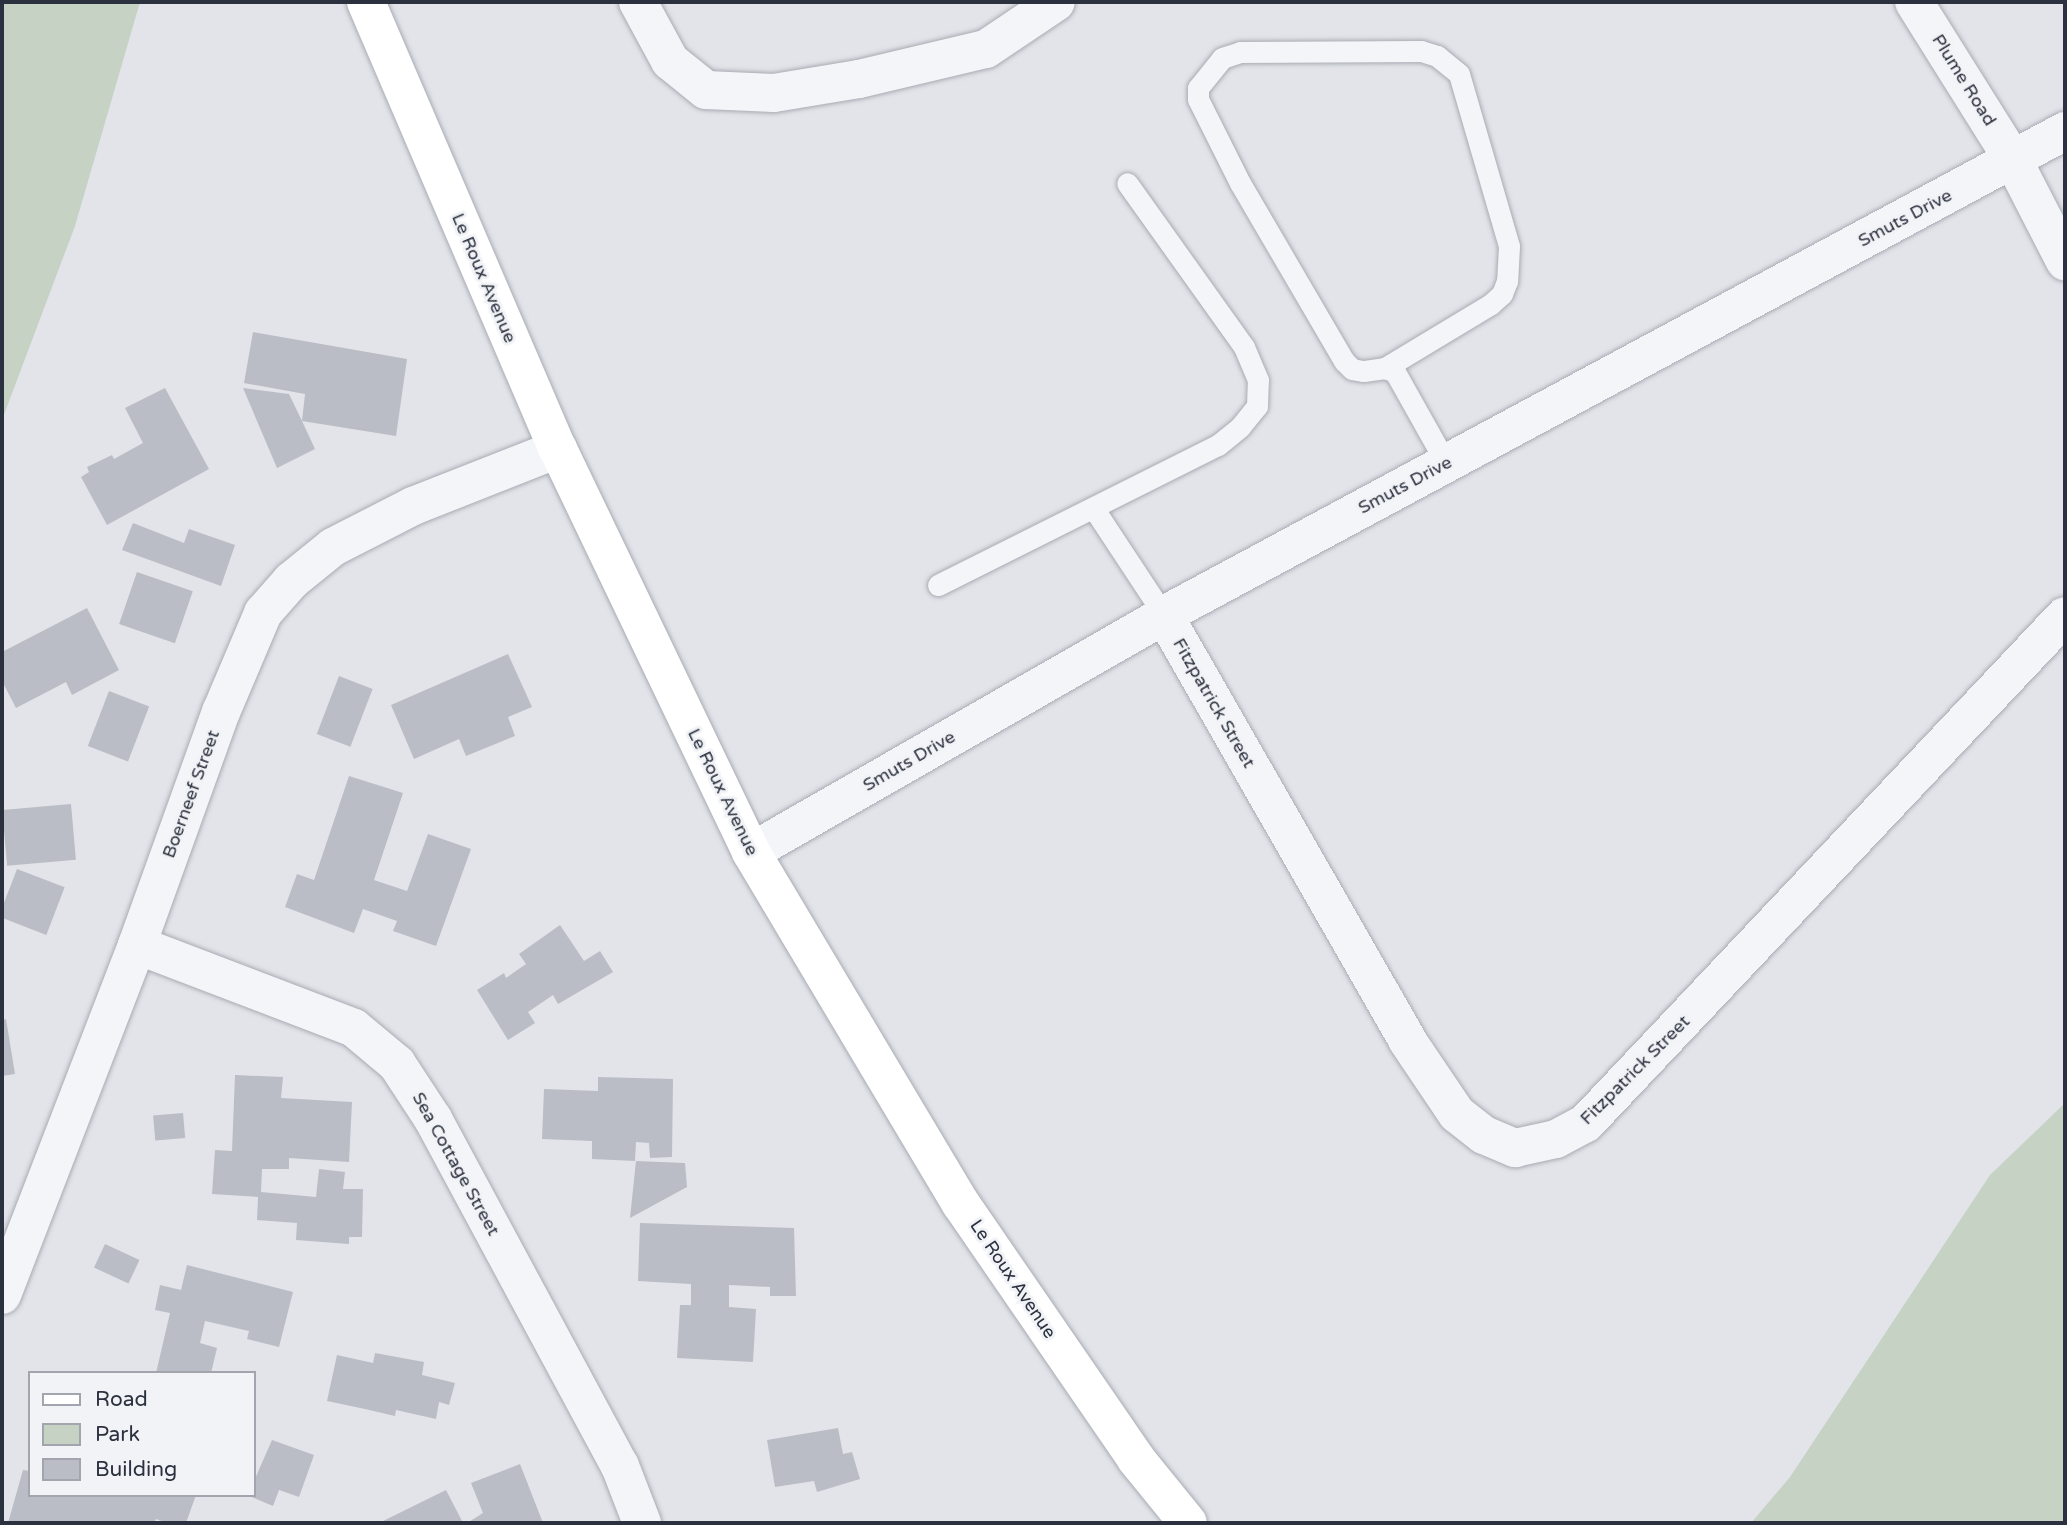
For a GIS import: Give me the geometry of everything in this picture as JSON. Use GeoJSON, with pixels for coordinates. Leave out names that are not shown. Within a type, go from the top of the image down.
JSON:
{"type":"FeatureCollection","features":[{"type":"Feature","properties":{"kind":"main road","name":"Le Roux Avenue"},"geometry":{"type":"LineString","coordinates":[[366,2],[558,449],[751,852],[961,1204],[1136,1459],[1188,1523]]}},
{"type":"Feature","properties":{"kind":"street"},"geometry":{"type":"LineString","coordinates":[[638,2],[670,61],[706,90],[774,93],[859,79],[986,49],[1056,2]]}},
{"type":"Feature","properties":{"kind":"street","name":"Plume Road"},"geometry":{"type":"LineString","coordinates":[[1914,2],[2012,160]]}},
{"type":"Feature","properties":{"kind":"street","name":"Smuts Drive"},"geometry":{"type":"LineString","coordinates":[[751,852],[1164,615],[2065,131]]}},
{"type":"Feature","properties":{"kind":"street"},"geometry":{"type":"LineString","coordinates":[[2012,160],[2065,261]]}},
{"type":"Feature","properties":{"kind":"street","name":"Boerneef Street"},"geometry":{"type":"LineString","coordinates":[[2,1295],[137,944],[221,712],[263,613],[290,581],[333,547],[413,506],[558,449]]}},
{"type":"Feature","properties":{"kind":"street","name":"Fitzpatrick Street"},"geometry":{"type":"LineString","coordinates":[[1164,615],[1408,1040],[1457,1114],[1484,1135],[1515,1148],[1556,1139],[1586,1123],[2065,616]]}},
{"type":"Feature","properties":{"kind":"street","name":"Sea Cottage Street"},"geometry":{"type":"LineString","coordinates":[[137,944],[354,1028],[397,1064],[433,1119],[614,1454],[642,1523]]}},
{"type":"Feature","properties":{"kind":"lane"},"geometry":{"type":"LineString","coordinates":[[1385,368],[1491,304],[1502,294],[1507,281],[1509,246],[1459,74],[1437,56],[1422,51],[1240,51],[1222,58],[1202,78],[1198,99],[1240,183],[1343,361],[1352,369],[1363,371],[1385,368],[1395,372],[1446,463]]}},
{"type":"Feature","properties":{"kind":"lane"},"geometry":{"type":"LineString","coordinates":[[938,585],[1094,509],[1218,444],[1250,416],[1257,406],[1259,393],[1252,360],[1127,183]]}},
{"type":"Feature","properties":{"kind":"lane"},"geometry":{"type":"LineString","coordinates":[[1094,509],[1164,615]]}},
{"type":"Feature","properties":{"kind":"green space"},"geometry":{"type":"Polygon","coordinates":[[[2,2],[140,2],[75,226],[2,420],[2,2]]]}},
{"type":"Feature","properties":{"kind":"green space"},"geometry":{"type":"Polygon","coordinates":[[[2065,1103],[2065,1523],[1751,1523],[1790,1477],[1990,1175],[2065,1103]]]}},
{"type":"Feature","properties":{"kind":"building"},"geometry":{"type":"Polygon","coordinates":[[[253,332],[407,359],[396,436],[302,421],[305,394],[244,383],[253,332]]]}},
{"type":"Feature","properties":{"kind":"building"},"geometry":{"type":"Polygon","coordinates":[[[165,388],[209,469],[107,525],[81,477],[89,472],[87,467],[112,455],[114,459],[143,443],[125,408],[165,388]]]}},
{"type":"Feature","properties":{"kind":"building"},"geometry":{"type":"Polygon","coordinates":[[[243,388],[289,394],[315,449],[277,468],[243,388]]]}},
{"type":"Feature","properties":{"kind":"building"},"geometry":{"type":"Polygon","coordinates":[[[133,523],[184,543],[189,529],[235,545],[221,586],[122,550],[133,523]]]}},
{"type":"Feature","properties":{"kind":"building"},"geometry":{"type":"Polygon","coordinates":[[[137,572],[193,591],[175,643],[119,624],[137,572]]]}},
{"type":"Feature","properties":{"kind":"building"},"geometry":{"type":"Polygon","coordinates":[[[87,608],[119,670],[72,695],[66,682],[16,708],[2,681],[2,652],[87,608]]]}},
{"type":"Feature","properties":{"kind":"building"},"geometry":{"type":"Polygon","coordinates":[[[508,654],[532,707],[508,717],[515,736],[466,756],[459,739],[414,759],[391,705],[508,654]]]}},
{"type":"Feature","properties":{"kind":"building"},"geometry":{"type":"Polygon","coordinates":[[[339,676],[373,689],[350,747],[317,734],[339,676]]]}},
{"type":"Feature","properties":{"kind":"building"},"geometry":{"type":"Polygon","coordinates":[[[109,691],[149,706],[128,761],[88,746],[109,691]]]}},
{"type":"Feature","properties":{"kind":"building"},"geometry":{"type":"Polygon","coordinates":[[[349,776],[403,793],[374,880],[407,891],[428,834],[471,849],[436,946],[393,931],[397,921],[363,909],[354,933],[285,907],[297,874],[314,880],[349,776]]]}},
{"type":"Feature","properties":{"kind":"building"},"geometry":{"type":"Polygon","coordinates":[[[71,804],[76,860],[7,866],[2,810],[71,804]]]}},
{"type":"Feature","properties":{"kind":"building"},"geometry":{"type":"Polygon","coordinates":[[[17,869],[65,887],[46,935],[2,918],[2,908],[17,869]]]}},
{"type":"Feature","properties":{"kind":"building"},"geometry":{"type":"Polygon","coordinates":[[[560,925],[584,961],[600,951],[613,972],[558,1004],[553,995],[528,1012],[535,1023],[508,1040],[477,990],[504,973],[506,978],[526,964],[519,954],[560,925]]]}},
{"type":"Feature","properties":{"kind":"building"},"geometry":{"type":"Polygon","coordinates":[[[6,1019],[15,1074],[2,1076],[2,1020],[6,1019]]]}},
{"type":"Feature","properties":{"kind":"building"},"geometry":{"type":"Polygon","coordinates":[[[235,1075],[283,1077],[281,1098],[352,1102],[349,1162],[289,1158],[289,1169],[262,1169],[261,1192],[316,1197],[319,1169],[345,1172],[343,1189],[363,1189],[362,1237],[349,1237],[349,1244],[296,1240],[297,1223],[257,1220],[258,1197],[212,1194],[215,1150],[232,1151],[235,1075]]]}},
{"type":"Feature","properties":{"kind":"building"},"geometry":{"type":"Polygon","coordinates":[[[598,1077],[673,1079],[672,1157],[650,1158],[649,1143],[636,1142],[635,1161],[592,1159],[592,1141],[542,1139],[544,1089],[598,1091],[598,1077]]]}},
{"type":"Feature","properties":{"kind":"building"},"geometry":{"type":"Polygon","coordinates":[[[183,1113],[185,1138],[155,1141],[153,1116],[183,1113]]]}},
{"type":"Feature","properties":{"kind":"building"},"geometry":{"type":"Polygon","coordinates":[[[636,1161],[685,1163],[687,1187],[630,1218],[636,1161]]]}},
{"type":"Feature","properties":{"kind":"building"},"geometry":{"type":"Polygon","coordinates":[[[640,1223],[794,1228],[796,1296],[770,1296],[770,1287],[729,1285],[729,1307],[756,1309],[753,1362],[677,1358],[680,1305],[691,1305],[691,1284],[638,1281],[640,1223]]]}},
{"type":"Feature","properties":{"kind":"building"},"geometry":{"type":"Polygon","coordinates":[[[105,1244],[139,1260],[128,1284],[94,1268],[105,1244]]]}},
{"type":"Feature","properties":{"kind":"building"},"geometry":{"type":"Polygon","coordinates":[[[187,1265],[293,1292],[279,1347],[247,1339],[249,1331],[205,1321],[200,1343],[217,1348],[211,1371],[156,1371],[170,1313],[155,1310],[160,1285],[181,1290],[187,1265]]]}},
{"type":"Feature","properties":{"kind":"building"},"geometry":{"type":"Polygon","coordinates":[[[375,1353],[424,1362],[422,1375],[455,1383],[449,1405],[439,1402],[436,1419],[396,1410],[395,1416],[327,1401],[337,1355],[373,1363],[375,1353]]]}},
{"type":"Feature","properties":{"kind":"building"},"geometry":{"type":"Polygon","coordinates":[[[838,1428],[843,1454],[852,1452],[860,1479],[817,1492],[814,1481],[775,1487],[767,1440],[838,1428]]]}},
{"type":"Feature","properties":{"kind":"building"},"geometry":{"type":"Polygon","coordinates":[[[272,1440],[314,1455],[299,1497],[279,1490],[273,1506],[252,1497],[256,1497],[256,1476],[272,1440]]]}},
{"type":"Feature","properties":{"kind":"building"},"geometry":{"type":"Polygon","coordinates":[[[520,1464],[543,1523],[467,1523],[483,1513],[471,1483],[520,1464]]]}},
{"type":"Feature","properties":{"kind":"building"},"geometry":{"type":"Polygon","coordinates":[[[23,1470],[28,1471],[28,1497],[195,1497],[186,1523],[167,1523],[156,1519],[154,1523],[8,1523],[23,1470]]]}},
{"type":"Feature","properties":{"kind":"building"},"geometry":{"type":"Polygon","coordinates":[[[446,1490],[463,1523],[379,1523],[446,1490]]]}}]}
